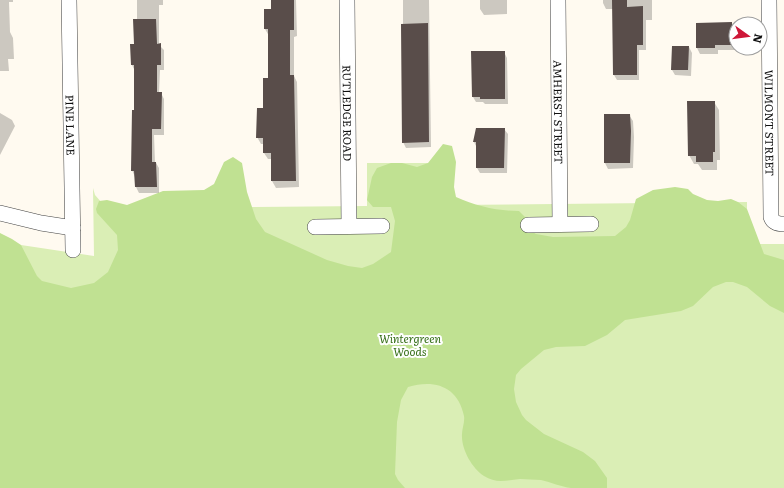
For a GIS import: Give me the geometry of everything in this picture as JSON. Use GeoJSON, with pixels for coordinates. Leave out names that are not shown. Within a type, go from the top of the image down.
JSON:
{"type":"FeatureCollection","features":[{"type":"Feature","properties":{"kind":"street","name":"PINE LANE"},"geometry":{"type":"LineString","coordinates":[[69,0],[73,250]]}},
{"type":"Feature","properties":{"kind":"street","name":"RUTLEDGE ROAD"},"geometry":{"type":"LineString","coordinates":[[347,0],[349,226]]}},
{"type":"Feature","properties":{"kind":"street","name":"AMHERST STREET"},"geometry":{"type":"LineString","coordinates":[[558,0],[560,224]]}},
{"type":"Feature","properties":{"kind":"street","name":"WILMONT STREET"},"geometry":{"type":"LineString","coordinates":[[769,0],[771,214],[779,223]]}},
{"type":"Feature","properties":{"kind":"street"},"geometry":{"type":"LineString","coordinates":[[0,213],[34,222],[72,228]]}},
{"type":"Feature","properties":{"kind":"street"},"geometry":{"type":"LineString","coordinates":[[528,225],[591,224]]}},
{"type":"Feature","properties":{"kind":"street"},"geometry":{"type":"LineString","coordinates":[[315,226],[382,226]]}},
{"type":"Feature","properties":{"kind":"green space","name":"Wintergreen Woods"},"geometry":{"type":"Polygon","coordinates":[[[443,144],[452,146],[456,162],[454,187],[456,197],[487,207],[519,211],[526,218],[527,229],[536,234],[553,237],[615,236],[626,227],[630,220],[636,199],[653,190],[675,187],[688,189],[693,194],[707,200],[718,201],[731,199],[738,202],[747,209],[764,254],[784,260],[784,313],[770,306],[747,287],[733,282],[726,282],[713,287],[693,306],[681,311],[625,320],[607,335],[585,346],[556,347],[544,350],[521,369],[516,375],[514,389],[516,402],[522,415],[544,434],[583,452],[595,461],[607,478],[607,488],[571,488],[541,480],[520,479],[497,481],[484,476],[475,468],[468,458],[463,446],[462,432],[464,416],[461,406],[456,398],[444,387],[427,384],[408,387],[401,400],[397,422],[395,474],[405,488],[0,488],[0,233],[21,245],[37,276],[42,281],[71,288],[94,283],[108,272],[118,250],[117,235],[97,213],[96,209],[99,201],[107,200],[127,205],[163,191],[204,190],[214,184],[224,162],[233,157],[242,163],[247,192],[256,219],[265,232],[327,260],[362,268],[373,264],[391,252],[395,221],[391,207],[373,207],[367,200],[372,177],[377,168],[391,163],[402,163],[417,167],[428,163],[443,144]]]}},
{"type":"Feature","properties":{"kind":"green space","name":"Wintergreen Woods"},"geometry":{"type":"Polygon","coordinates":[[[367,163],[451,163],[452,205],[747,202],[747,244],[784,244],[784,488],[0,488],[0,240],[21,245],[94,256],[93,188],[95,195],[102,203],[141,208],[367,206],[367,163]]]}},
{"type":"Feature","properties":{"kind":"building"},"geometry":{"type":"Polygon","coordinates":[[[271,0],[294,0],[294,30],[290,30],[290,75],[294,75],[296,181],[271,181],[271,153],[263,153],[263,138],[256,138],[257,108],[263,108],[263,78],[268,78],[268,29],[264,29],[264,9],[271,9],[271,0]]]}},
{"type":"Feature","properties":{"kind":"building"},"geometry":{"type":"Polygon","coordinates":[[[612,0],[627,0],[627,7],[643,6],[643,45],[637,45],[637,75],[613,75],[612,0]]]}},
{"type":"Feature","properties":{"kind":"building"},"geometry":{"type":"Polygon","coordinates":[[[133,19],[156,19],[157,44],[161,43],[161,65],[157,65],[157,92],[162,92],[161,129],[152,129],[152,162],[156,162],[157,187],[135,187],[134,171],[131,171],[132,110],[134,110],[134,65],[131,65],[130,44],[134,44],[133,19]]]}},
{"type":"Feature","properties":{"kind":"building"},"geometry":{"type":"Polygon","coordinates":[[[728,22],[728,45],[715,45],[715,48],[696,48],[696,23],[728,22]]]}},
{"type":"Feature","properties":{"kind":"building"},"geometry":{"type":"Polygon","coordinates":[[[428,23],[429,142],[402,143],[401,24],[428,23]]]}},
{"type":"Feature","properties":{"kind":"building"},"geometry":{"type":"Polygon","coordinates":[[[672,46],[689,46],[688,70],[671,70],[672,46]]]}},
{"type":"Feature","properties":{"kind":"building"},"geometry":{"type":"Polygon","coordinates":[[[471,51],[505,51],[505,99],[480,99],[480,97],[472,97],[471,51]]]}},
{"type":"Feature","properties":{"kind":"building"},"geometry":{"type":"Polygon","coordinates":[[[687,101],[715,101],[715,152],[713,152],[713,162],[696,162],[696,156],[688,156],[687,101]]]}},
{"type":"Feature","properties":{"kind":"building"},"geometry":{"type":"Polygon","coordinates":[[[604,114],[630,114],[630,163],[604,163],[604,114]]]}},
{"type":"Feature","properties":{"kind":"building"},"geometry":{"type":"Polygon","coordinates":[[[476,128],[505,128],[504,168],[476,168],[476,142],[473,142],[476,128]]]}}]}
